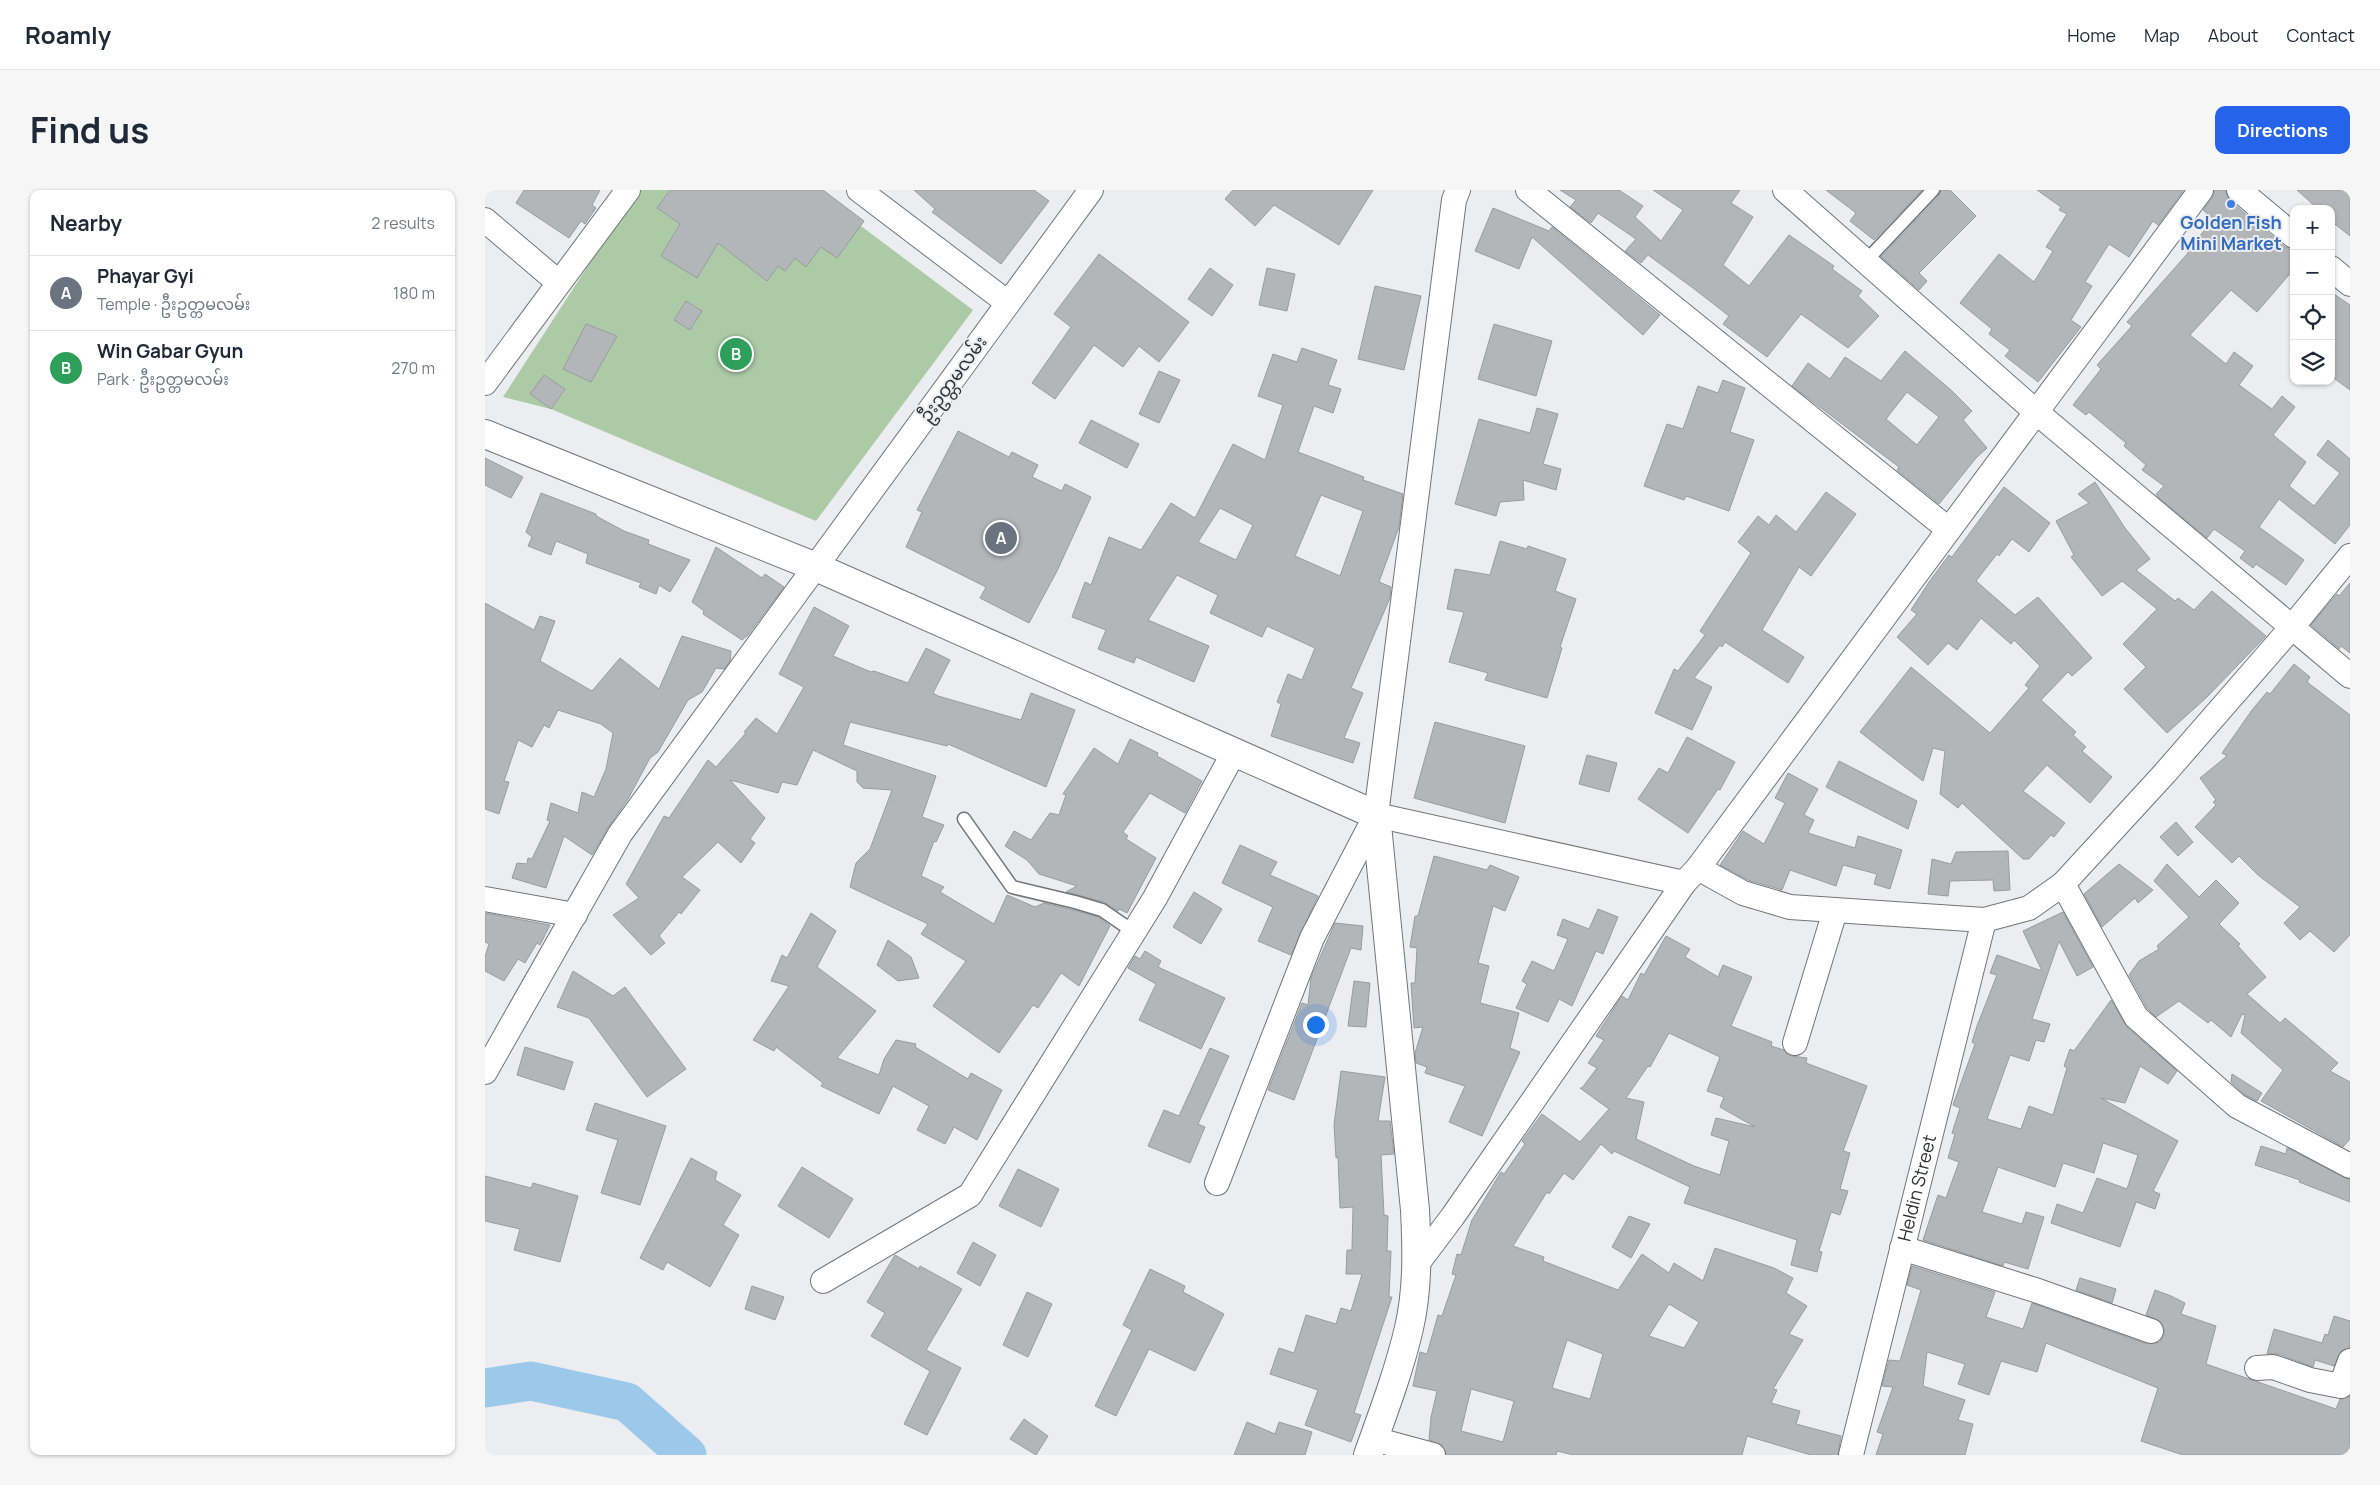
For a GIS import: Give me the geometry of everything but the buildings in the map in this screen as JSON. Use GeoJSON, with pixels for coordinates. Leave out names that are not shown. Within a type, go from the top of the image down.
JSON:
{"type":"FeatureCollection","features":[{"type":"Feature","properties":{"kind":"main road"},"geometry":{"type":"LineString","coordinates":[[485,434],[816,567],[1376,815],[1414,1202],[1417,1264],[1409,1327],[1371,1447]]}},
{"type":"Feature","properties":{"kind":"street"},"geometry":{"type":"LineString","coordinates":[[485,383],[628,190]]}},
{"type":"Feature","properties":{"kind":"street"},"geometry":{"type":"LineString","coordinates":[[859,190],[1008,303]]}},
{"type":"Feature","properties":{"kind":"street","name":"ဦးဥတ္တမလမ်း"},"geometry":{"type":"LineString","coordinates":[[485,1072],[620,834],[1091,190]]}},
{"type":"Feature","properties":{"kind":"street"},"geometry":{"type":"LineString","coordinates":[[1217,1182],[1313,938],[1376,815],[1454,200],[1457,190]]}},
{"type":"Feature","properties":{"kind":"street"},"geometry":{"type":"LineString","coordinates":[[1528,190],[1948,529]]}},
{"type":"Feature","properties":{"kind":"street"},"geometry":{"type":"LineString","coordinates":[[1785,190],[2035,411],[2293,626],[2350,676]]}},
{"type":"Feature","properties":{"kind":"street"},"geometry":{"type":"LineString","coordinates":[[1417,1264],[1453,1216],[1691,876],[2201,190]]}},
{"type":"Feature","properties":{"kind":"street"},"geometry":{"type":"LineString","coordinates":[[2239,190],[2290,233]]}},
{"type":"Feature","properties":{"kind":"street"},"geometry":{"type":"LineString","coordinates":[[485,220],[558,282]]}},
{"type":"Feature","properties":{"kind":"street"},"geometry":{"type":"LineString","coordinates":[[2335,271],[2350,284]]}},
{"type":"Feature","properties":{"kind":"street"},"geometry":{"type":"LineString","coordinates":[[1376,815],[1691,876],[1781,904],[1835,911],[1984,920],[2029,908],[2063,884],[2165,773],[2293,626],[2350,556]]}},
{"type":"Feature","properties":{"kind":"street"},"geometry":{"type":"LineString","coordinates":[[823,1281],[970,1195],[1155,898],[1234,752]]}},
{"type":"Feature","properties":{"kind":"street"},"geometry":{"type":"LineString","coordinates":[[2063,884],[2137,1018],[2237,1106],[2350,1166]]}},
{"type":"Feature","properties":{"kind":"street"},"geometry":{"type":"LineString","coordinates":[[485,899],[575,915]]}},
{"type":"Feature","properties":{"kind":"street"},"geometry":{"type":"LineString","coordinates":[[1795,1043],[1835,911]]}},
{"type":"Feature","properties":{"kind":"street","name":"Heldin Street"},"geometry":{"type":"LineString","coordinates":[[1851,1455],[1984,920]]}},
{"type":"Feature","properties":{"kind":"street"},"geometry":{"type":"LineString","coordinates":[[1902,1248],[2038,1291],[2151,1331]]}},
{"type":"Feature","properties":{"kind":"street"},"geometry":{"type":"LineString","coordinates":[[2257,1368],[2273,1367],[2311,1380],[2341,1386],[2350,1361]]}},
{"type":"Feature","properties":{"kind":"street"},"geometry":{"type":"LineString","coordinates":[[1371,1447],[1433,1455]]}},
{"type":"Feature","properties":{"kind":"lane"},"geometry":{"type":"LineString","coordinates":[[1866,261],[1933,190]]}},
{"type":"Feature","properties":{"kind":"lane"},"geometry":{"type":"LineString","coordinates":[[964,819],[1012,887],[1102,910],[1134,932]]}},
{"type":"Feature","properties":{"kind":"green space"},"geometry":{"type":"Polygon","coordinates":[[[637,190],[813,190],[973,310],[816,521],[551,409],[503,397],[637,190]]]}},
{"type":"Feature","properties":{"kind":"waterway"},"geometry":{"type":"LineString","coordinates":[[485,1388],[531,1381],[627,1402],[687,1455]]}},
{"type":"Feature","properties":{"kind":"place","name":"Golden Fish Mini Market"},"geometry":{"type":"Point","coordinates":[2231,204]}},
{"type":"Feature","properties":{"kind":"place","name":"Win Gabar Gyun"},"geometry":{"type":"Point","coordinates":[736,354]}},
{"type":"Feature","properties":{"kind":"place","name":"Phayar Gyi"},"geometry":{"type":"Point","coordinates":[1001,538]}}]}
